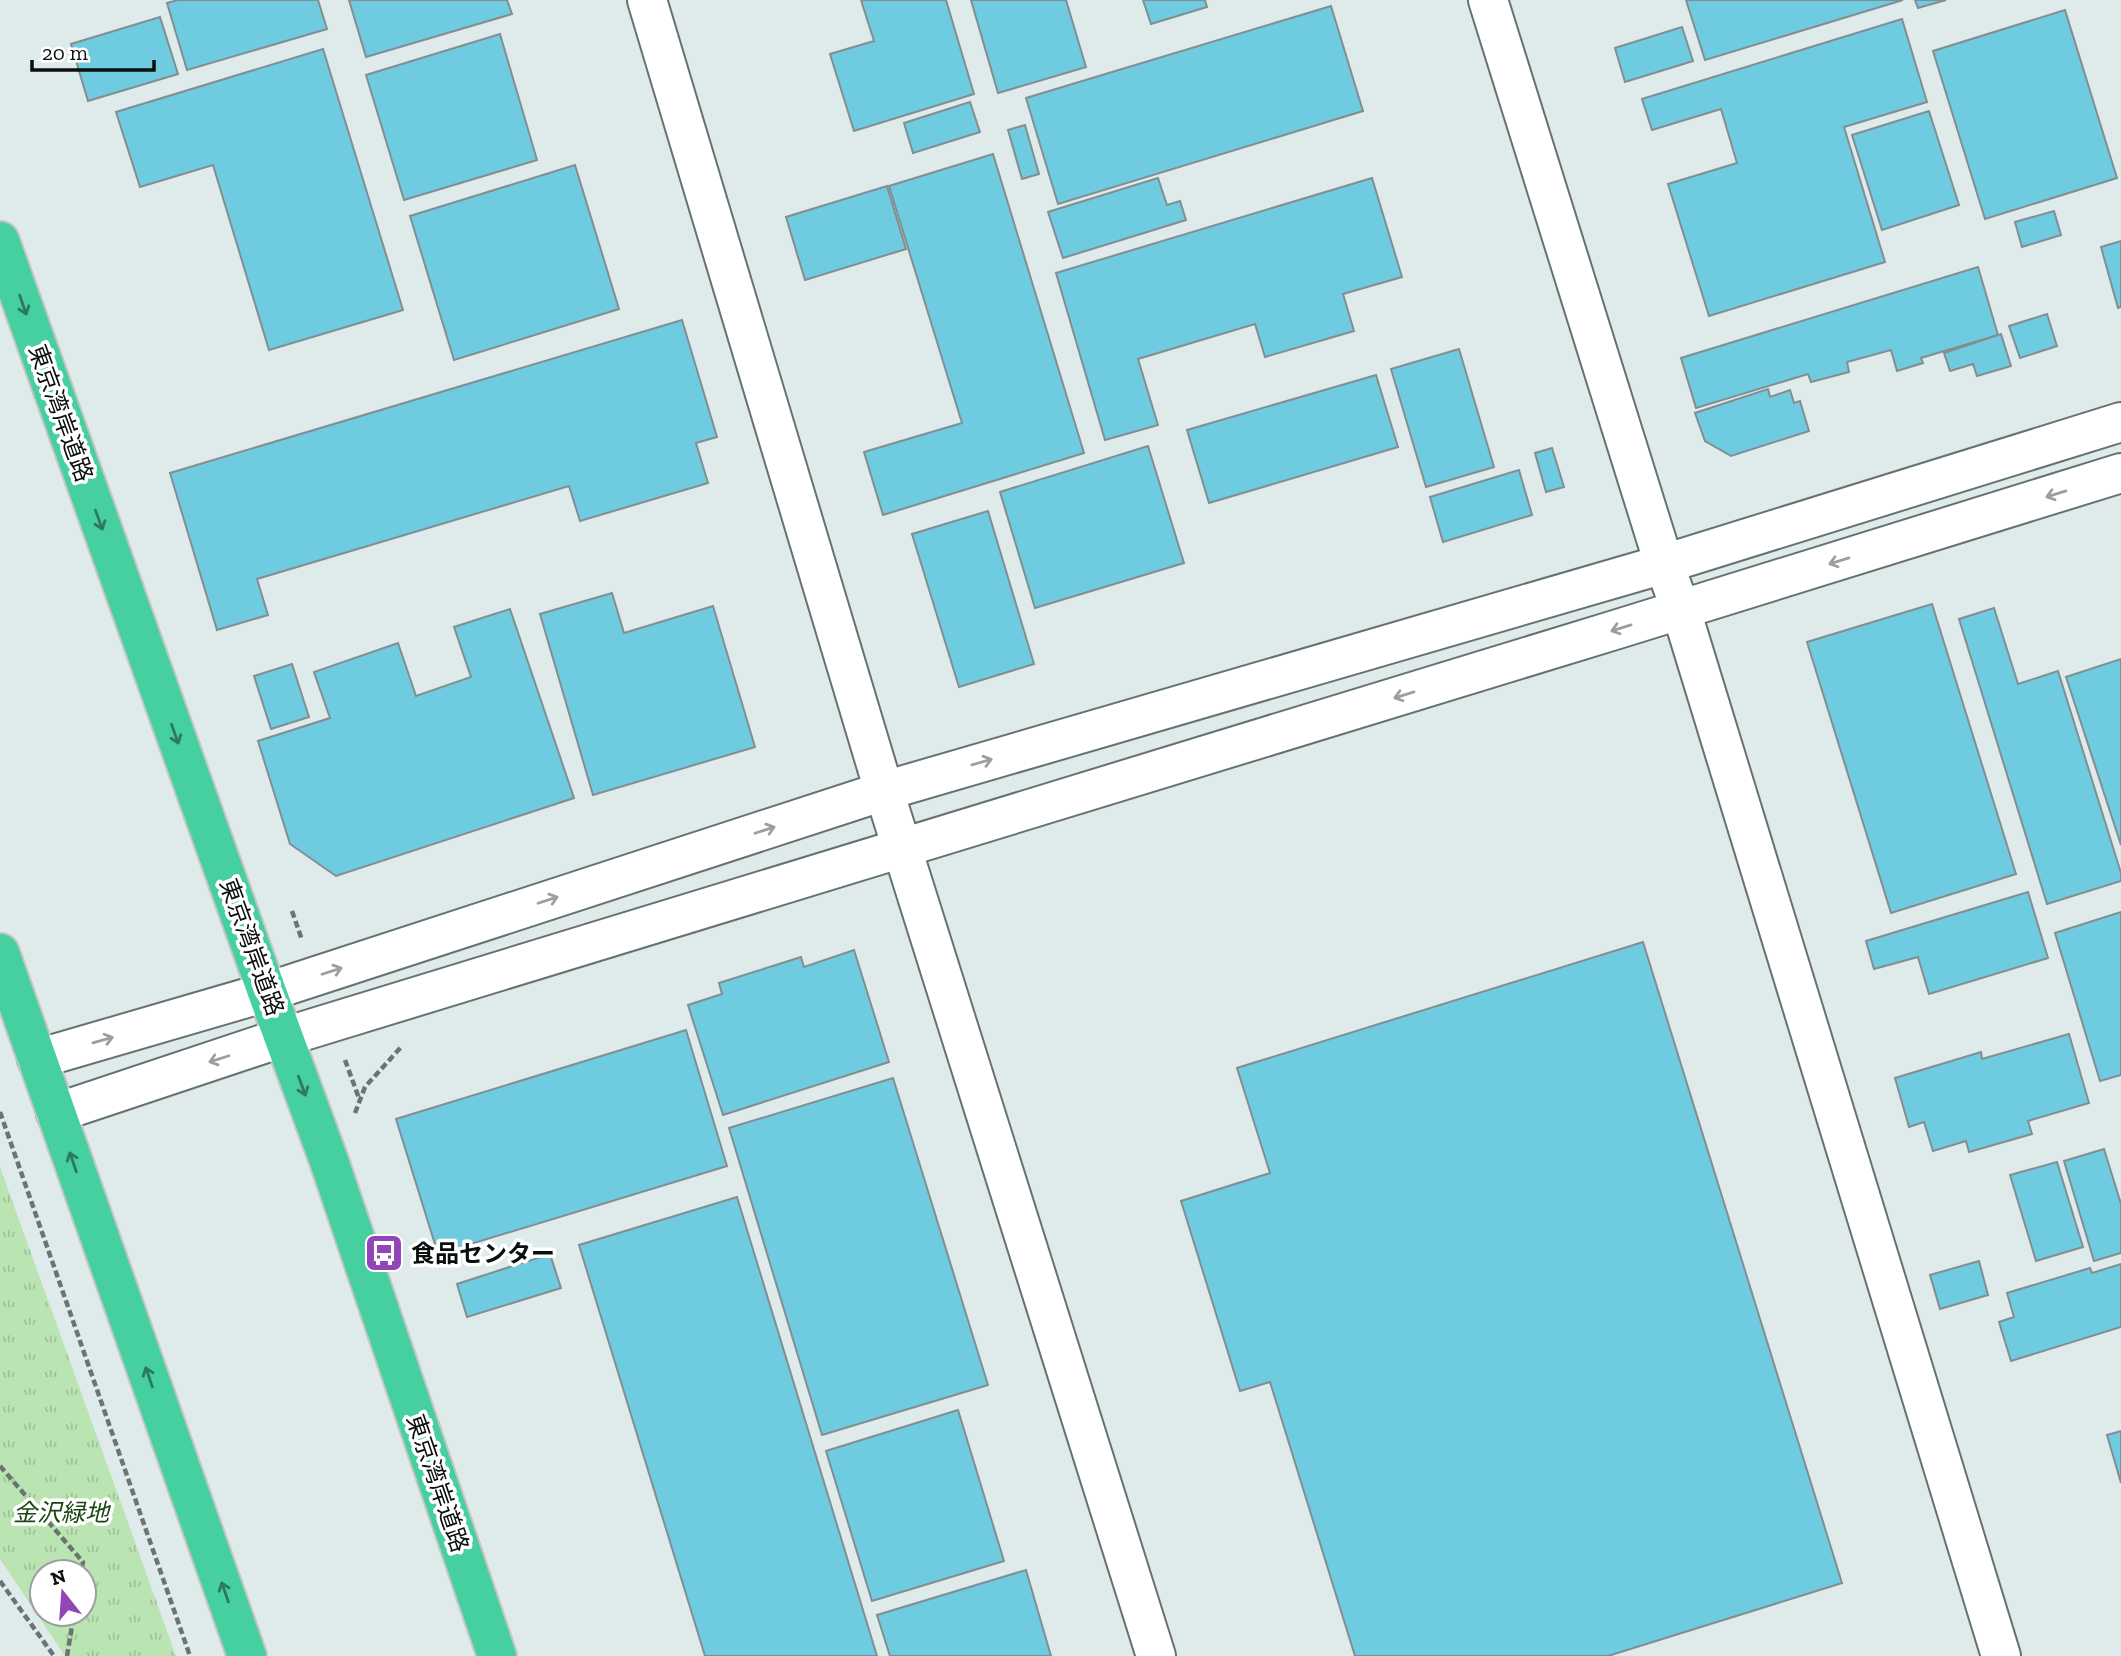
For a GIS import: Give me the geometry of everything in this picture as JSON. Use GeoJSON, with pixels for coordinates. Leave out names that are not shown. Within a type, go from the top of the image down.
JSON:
{"type":"FeatureCollection","features":[{"type":"Feature","properties":{"kind":"highway","name":"東京湾岸道路"},"geometry":{"type":"LineString","coordinates":[[0,241],[329,1161],[497,1656]]}},
{"type":"Feature","properties":{"kind":"highway"},"geometry":{"type":"LineString","coordinates":[[0,953],[247,1656]]}},
{"type":"Feature","properties":{"kind":"street"},"geometry":{"type":"LineString","coordinates":[[647,0],[884,791],[1156,1656]]}},
{"type":"Feature","properties":{"kind":"street"},"geometry":{"type":"LineString","coordinates":[[1488,0],[1664,564],[1681,610],[2001,1656]]}},
{"type":"Feature","properties":{"kind":"street"},"geometry":{"type":"LineString","coordinates":[[37,1059],[267,992],[884,791],[1664,564],[2121,422]]}},
{"type":"Feature","properties":{"kind":"street"},"geometry":{"type":"LineString","coordinates":[[56,1113],[284,1037],[2121,473]]}},
{"type":"Feature","properties":{"kind":"path"},"geometry":{"type":"LineString","coordinates":[[0,1112],[190,1656]]}},
{"type":"Feature","properties":{"kind":"path"},"geometry":{"type":"LineString","coordinates":[[0,1466],[80,1558]]}},
{"type":"Feature","properties":{"kind":"path"},"geometry":{"type":"LineString","coordinates":[[0,1581],[54,1656]]}},
{"type":"Feature","properties":{"kind":"path"},"geometry":{"type":"LineString","coordinates":[[67,1656],[72,1628]]}},
{"type":"Feature","properties":{"kind":"green space","name":"金沢緑地"},"geometry":{"type":"Polygon","coordinates":[[[0,1167],[176,1656],[65,1656],[46,1628],[98,1628],[98,1558],[28,1558],[28,1601],[0,1559],[0,1167]]]}},
{"type":"Feature","properties":{"kind":"building"},"geometry":{"type":"Polygon","coordinates":[[[178,0],[318,0],[327,29],[187,70],[167,3],[178,0]]]}},
{"type":"Feature","properties":{"kind":"building"},"geometry":{"type":"Polygon","coordinates":[[[349,0],[507,0],[512,14],[366,57],[349,0]]]}},
{"type":"Feature","properties":{"kind":"building"},"geometry":{"type":"Polygon","coordinates":[[[861,0],[946,0],[974,94],[854,131],[830,54],[874,41],[861,0]]]}},
{"type":"Feature","properties":{"kind":"building"},"geometry":{"type":"Polygon","coordinates":[[[971,0],[1066,0],[1086,67],[998,93],[971,0]]]}},
{"type":"Feature","properties":{"kind":"building"},"geometry":{"type":"Polygon","coordinates":[[[1143,0],[1205,0],[1207,7],[1151,24],[1143,0]]]}},
{"type":"Feature","properties":{"kind":"building"},"geometry":{"type":"Polygon","coordinates":[[[1686,0],[1903,0],[1705,60],[1686,0]]]}},
{"type":"Feature","properties":{"kind":"building"},"geometry":{"type":"Polygon","coordinates":[[[1915,0],[1946,0],[1918,8],[1915,0]]]}},
{"type":"Feature","properties":{"kind":"building"},"geometry":{"type":"Polygon","coordinates":[[[1331,6],[1363,111],[1058,204],[1026,98],[1331,6]]]}},
{"type":"Feature","properties":{"kind":"building"},"geometry":{"type":"Polygon","coordinates":[[[2065,10],[2117,178],[1985,219],[1933,51],[2065,10]]]}},
{"type":"Feature","properties":{"kind":"building"},"geometry":{"type":"Polygon","coordinates":[[[160,17],[178,74],[88,101],[71,44],[160,17]]]}},
{"type":"Feature","properties":{"kind":"building"},"geometry":{"type":"Polygon","coordinates":[[[1902,19],[1927,102],[1844,127],[1885,262],[1709,316],[1668,184],[1737,163],[1721,109],[1652,130],[1642,99],[1902,19]]]}},
{"type":"Feature","properties":{"kind":"building"},"geometry":{"type":"Polygon","coordinates":[[[1682,27],[1693,61],[1625,82],[1615,48],[1682,27]]]}},
{"type":"Feature","properties":{"kind":"building"},"geometry":{"type":"Polygon","coordinates":[[[500,34],[537,160],[404,200],[366,75],[500,34]]]}},
{"type":"Feature","properties":{"kind":"building"},"geometry":{"type":"Polygon","coordinates":[[[323,49],[403,310],[269,350],[213,165],[140,187],[116,112],[323,49]]]}},
{"type":"Feature","properties":{"kind":"building"},"geometry":{"type":"Polygon","coordinates":[[[970,102],[980,132],[913,153],[904,123],[970,102]]]}},
{"type":"Feature","properties":{"kind":"building"},"geometry":{"type":"Polygon","coordinates":[[[1929,111],[1959,205],[1882,230],[1852,135],[1929,111]]]}},
{"type":"Feature","properties":{"kind":"building"},"geometry":{"type":"Polygon","coordinates":[[[1025,125],[1039,174],[1022,179],[1008,130],[1025,125]]]}},
{"type":"Feature","properties":{"kind":"building"},"geometry":{"type":"Polygon","coordinates":[[[993,154],[1084,453],[883,515],[864,452],[962,423],[889,186],[993,154]]]}},
{"type":"Feature","properties":{"kind":"building"},"geometry":{"type":"Polygon","coordinates":[[[575,165],[619,309],[454,360],[410,216],[575,165]]]}},
{"type":"Feature","properties":{"kind":"building"},"geometry":{"type":"Polygon","coordinates":[[[1158,178],[1167,205],[1180,201],[1186,220],[1063,258],[1048,212],[1158,178]]]}},
{"type":"Feature","properties":{"kind":"building"},"geometry":{"type":"Polygon","coordinates":[[[1372,178],[1402,277],[1343,294],[1354,331],[1265,357],[1255,324],[1138,359],[1158,425],[1105,440],[1056,273],[1372,178]]]}},
{"type":"Feature","properties":{"kind":"building"},"geometry":{"type":"Polygon","coordinates":[[[887,186],[906,249],[805,280],[786,217],[887,186]]]}},
{"type":"Feature","properties":{"kind":"building"},"geometry":{"type":"Polygon","coordinates":[[[2054,211],[2061,235],[2022,247],[2015,222],[2054,211]]]}},
{"type":"Feature","properties":{"kind":"building"},"geometry":{"type":"Polygon","coordinates":[[[2121,241],[2121,307],[2118,308],[2101,247],[2121,241]]]}},
{"type":"Feature","properties":{"kind":"building"},"geometry":{"type":"Polygon","coordinates":[[[1978,267],[1998,335],[1921,358],[1923,363],[1897,371],[1891,350],[1847,362],[1849,372],[1811,382],[1808,374],[1696,408],[1681,358],[1978,267]]]}},
{"type":"Feature","properties":{"kind":"building"},"geometry":{"type":"Polygon","coordinates":[[[2047,314],[2057,346],[2020,358],[2009,326],[2047,314]]]}},
{"type":"Feature","properties":{"kind":"building"},"geometry":{"type":"Polygon","coordinates":[[[682,320],[717,437],[696,443],[708,483],[580,521],[569,486],[257,579],[268,615],[217,630],[170,473],[682,320]]]}},
{"type":"Feature","properties":{"kind":"building"},"geometry":{"type":"Polygon","coordinates":[[[2001,334],[2011,366],[1977,376],[1973,364],[1950,371],[1944,353],[2001,334]]]}},
{"type":"Feature","properties":{"kind":"building"},"geometry":{"type":"Polygon","coordinates":[[[1459,349],[1494,467],[1426,487],[1391,369],[1459,349]]]}},
{"type":"Feature","properties":{"kind":"building"},"geometry":{"type":"Polygon","coordinates":[[[1376,375],[1398,447],[1209,503],[1187,430],[1376,375]]]}},
{"type":"Feature","properties":{"kind":"building"},"geometry":{"type":"Polygon","coordinates":[[[1768,389],[1770,397],[1790,390],[1794,403],[1800,401],[1809,431],[1731,456],[1705,441],[1695,413],[1768,389]]]}},
{"type":"Feature","properties":{"kind":"building"},"geometry":{"type":"Polygon","coordinates":[[[1148,446],[1184,563],[1035,608],[1000,492],[1148,446]]]}},
{"type":"Feature","properties":{"kind":"building"},"geometry":{"type":"Polygon","coordinates":[[[1552,448],[1564,487],[1546,492],[1535,453],[1552,448]]]}},
{"type":"Feature","properties":{"kind":"building"},"geometry":{"type":"Polygon","coordinates":[[[1519,470],[1532,515],[1443,542],[1430,497],[1519,470]]]}},
{"type":"Feature","properties":{"kind":"building"},"geometry":{"type":"Polygon","coordinates":[[[988,511],[1034,664],[959,687],[912,534],[988,511]]]}},
{"type":"Feature","properties":{"kind":"building"},"geometry":{"type":"Polygon","coordinates":[[[612,593],[624,633],[713,606],[755,747],[593,795],[540,614],[612,593]]]}},
{"type":"Feature","properties":{"kind":"building"},"geometry":{"type":"Polygon","coordinates":[[[1932,604],[2016,874],[1891,913],[1807,642],[1932,604]]]}},
{"type":"Feature","properties":{"kind":"building"},"geometry":{"type":"Polygon","coordinates":[[[1994,608],[2018,684],[2058,671],[2121,873],[2121,881],[2047,904],[1959,619],[1994,608]]]}},
{"type":"Feature","properties":{"kind":"building"},"geometry":{"type":"Polygon","coordinates":[[[510,609],[574,798],[336,876],[290,844],[258,741],[330,718],[314,672],[398,643],[416,696],[471,677],[454,627],[510,609]]]}},
{"type":"Feature","properties":{"kind":"building"},"geometry":{"type":"Polygon","coordinates":[[[2121,659],[2121,845],[2066,677],[2121,659]]]}},
{"type":"Feature","properties":{"kind":"building"},"geometry":{"type":"Polygon","coordinates":[[[292,664],[309,717],[271,729],[254,676],[292,664]]]}},
{"type":"Feature","properties":{"kind":"building"},"geometry":{"type":"Polygon","coordinates":[[[2028,892],[2048,958],[1929,994],[1918,957],[1874,969],[1866,941],[2028,892]]]}},
{"type":"Feature","properties":{"kind":"building"},"geometry":{"type":"Polygon","coordinates":[[[2121,912],[2121,1075],[2100,1081],[2055,933],[2121,912]]]}},
{"type":"Feature","properties":{"kind":"building"},"geometry":{"type":"Polygon","coordinates":[[[1643,942],[1842,1583],[1608,1656],[1355,1656],[1270,1382],[1240,1391],[1181,1201],[1270,1173],[1237,1068],[1643,942]]]}},
{"type":"Feature","properties":{"kind":"building"},"geometry":{"type":"Polygon","coordinates":[[[854,950],[889,1062],[723,1115],[688,1005],[722,994],[719,983],[801,957],[804,967],[854,950]]]}},
{"type":"Feature","properties":{"kind":"building"},"geometry":{"type":"Polygon","coordinates":[[[686,1030],[727,1166],[438,1254],[396,1119],[686,1030]]]}},
{"type":"Feature","properties":{"kind":"building"},"geometry":{"type":"Polygon","coordinates":[[[2069,1034],[2089,1103],[2028,1121],[2032,1134],[1969,1152],[1966,1141],[1933,1151],[1924,1122],[1909,1127],[1895,1078],[1981,1052],[1982,1059],[2069,1034]]]}},
{"type":"Feature","properties":{"kind":"building"},"geometry":{"type":"Polygon","coordinates":[[[893,1078],[988,1385],[822,1435],[729,1128],[893,1078]]]}},
{"type":"Feature","properties":{"kind":"building"},"geometry":{"type":"Polygon","coordinates":[[[2104,1149],[2121,1204],[2121,1253],[2094,1261],[2064,1161],[2104,1149]]]}},
{"type":"Feature","properties":{"kind":"building"},"geometry":{"type":"Polygon","coordinates":[[[2057,1162],[2083,1247],[2036,1261],[2010,1175],[2057,1162]]]}},
{"type":"Feature","properties":{"kind":"building"},"geometry":{"type":"Polygon","coordinates":[[[737,1197],[877,1656],[705,1656],[579,1245],[737,1197]]]}},
{"type":"Feature","properties":{"kind":"building"},"geometry":{"type":"Polygon","coordinates":[[[550,1254],[561,1288],[467,1317],[457,1284],[550,1254]]]}},
{"type":"Feature","properties":{"kind":"building"},"geometry":{"type":"Polygon","coordinates":[[[1979,1261],[1988,1295],[1940,1309],[1930,1275],[1979,1261]]]}},
{"type":"Feature","properties":{"kind":"building"},"geometry":{"type":"Polygon","coordinates":[[[2121,1264],[2121,1327],[2011,1361],[1999,1322],[2014,1317],[2007,1293],[2090,1268],[2092,1273],[2121,1264]]]}},
{"type":"Feature","properties":{"kind":"building"},"geometry":{"type":"Polygon","coordinates":[[[958,1410],[1004,1561],[872,1601],[826,1451],[958,1410]]]}},
{"type":"Feature","properties":{"kind":"building"},"geometry":{"type":"Polygon","coordinates":[[[2121,1431],[2121,1483],[2107,1435],[2121,1431]]]}},
{"type":"Feature","properties":{"kind":"building"},"geometry":{"type":"Polygon","coordinates":[[[1026,1570],[1051,1656],[890,1656],[877,1615],[1026,1570]]]}},
{"type":"Feature","properties":{"kind":"place","name":"食品センター"},"geometry":{"type":"Point","coordinates":[384,1253]}}]}
